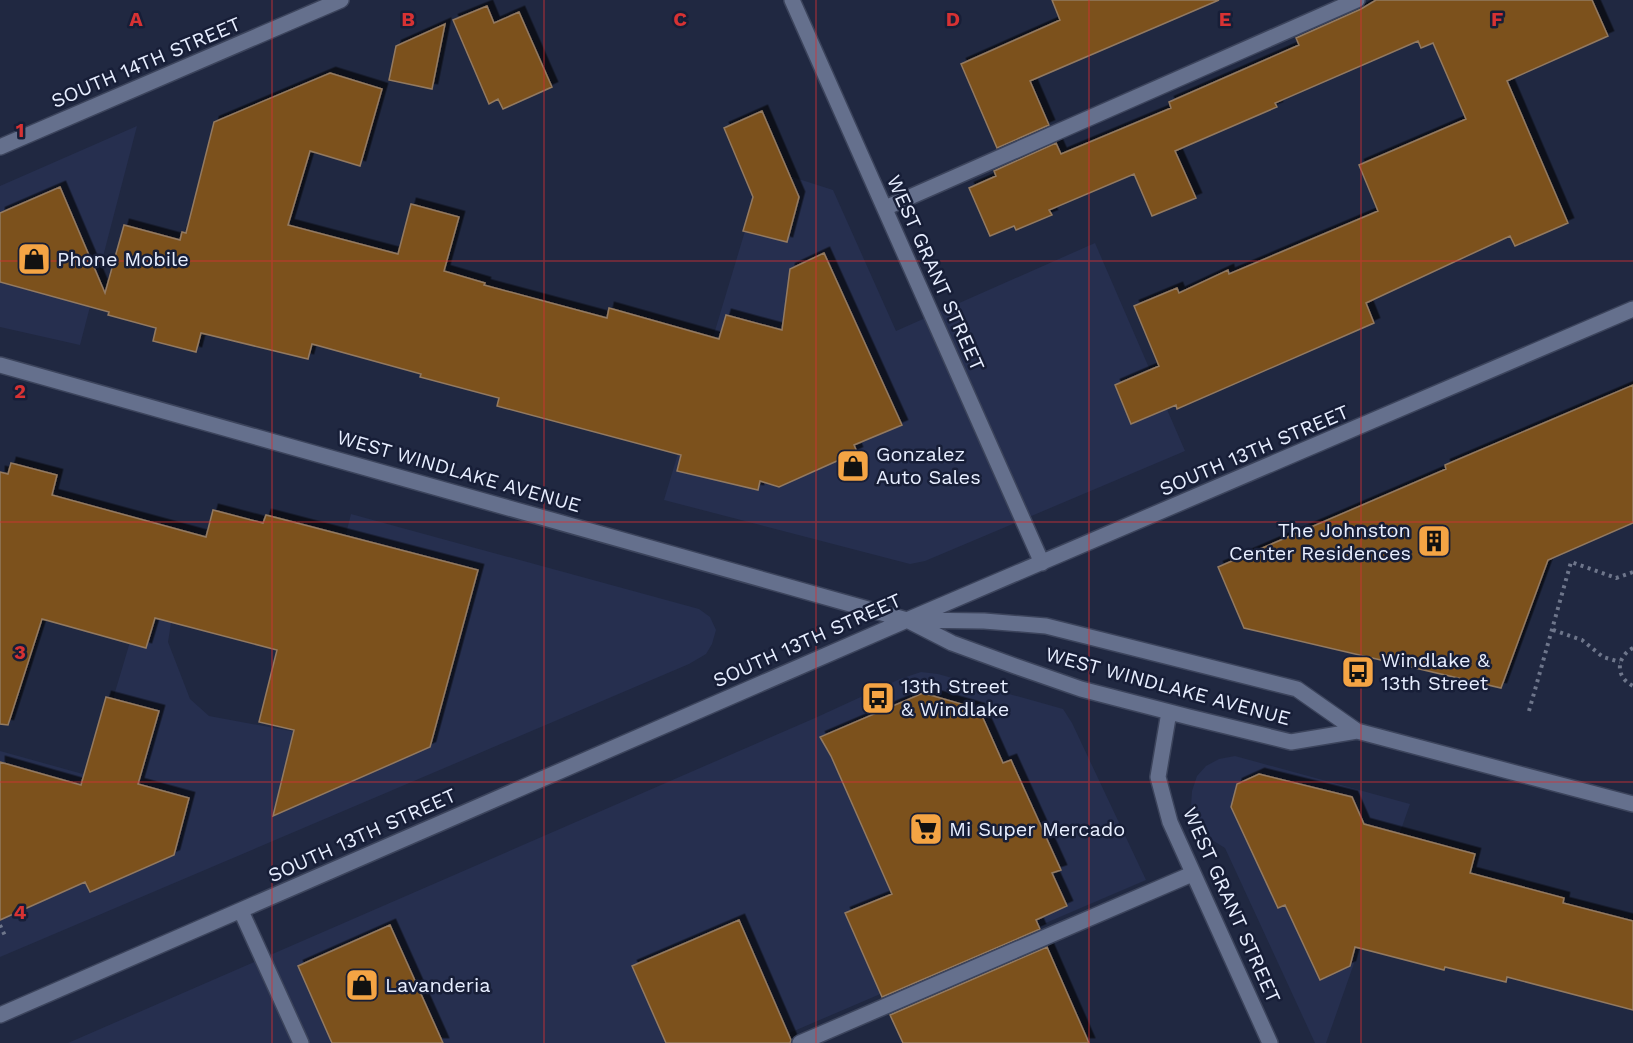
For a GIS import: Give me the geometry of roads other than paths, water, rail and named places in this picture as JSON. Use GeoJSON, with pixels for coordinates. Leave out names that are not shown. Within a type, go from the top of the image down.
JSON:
{"type":"FeatureCollection","features":[{"type":"Feature","properties":{"kind":"street","name":"SOUTH 14TH STREET"},"geometry":{"type":"LineString","coordinates":[[0,147],[341,0]]}},
{"type":"Feature","properties":{"kind":"street","name":"WEST GRANT STREET"},"geometry":{"type":"LineString","coordinates":[[792,0],[1042,563]]}},
{"type":"Feature","properties":{"kind":"street"},"geometry":{"type":"LineString","coordinates":[[885,208],[1357,0]]}},
{"type":"Feature","properties":{"kind":"street","name":"SOUTH 13TH STREET"},"geometry":{"type":"LineString","coordinates":[[0,1015],[907,620],[1633,309]]}},
{"type":"Feature","properties":{"kind":"street","name":"WEST WINDLAKE AVENUE"},"geometry":{"type":"LineString","coordinates":[[0,365],[907,620],[952,643],[1082,689],[1291,742],[1357,731]]}},
{"type":"Feature","properties":{"kind":"street","name":"WEST WINDLAKE AVENUE"},"geometry":{"type":"LineString","coordinates":[[907,620],[984,621],[1046,626],[1297,689],[1357,731],[1633,804]]}},
{"type":"Feature","properties":{"kind":"street","name":"WEST GRANT STREET"},"geometry":{"type":"LineString","coordinates":[[1169,712],[1158,777],[1170,822],[1270,1043]]}},
{"type":"Feature","properties":{"kind":"street"},"geometry":{"type":"LineString","coordinates":[[800,1043],[1192,874]]}},
{"type":"Feature","properties":{"kind":"street"},"geometry":{"type":"LineString","coordinates":[[241,911],[301,1043]]}},
{"type":"Feature","properties":{"kind":"place","name":"Phone Mobile"},"geometry":{"type":"Point","coordinates":[34,259]}},
{"type":"Feature","properties":{"kind":"place","name":"Gonzalez Auto Sales"},"geometry":{"type":"Point","coordinates":[853,466]}},
{"type":"Feature","properties":{"kind":"place","name":"The Johnston Center Residences"},"geometry":{"type":"Point","coordinates":[1434,541]}},
{"type":"Feature","properties":{"kind":"place","name":"Windlake & 13th Street"},"geometry":{"type":"Point","coordinates":[1358,672]}},
{"type":"Feature","properties":{"kind":"place","name":"13th Street & Windlake"},"geometry":{"type":"Point","coordinates":[878,698]}},
{"type":"Feature","properties":{"kind":"place","name":"Mi Super Mercado"},"geometry":{"type":"Point","coordinates":[926,829]}},
{"type":"Feature","properties":{"kind":"place","name":"Lavanderia"},"geometry":{"type":"Point","coordinates":[362,985]}}]}
